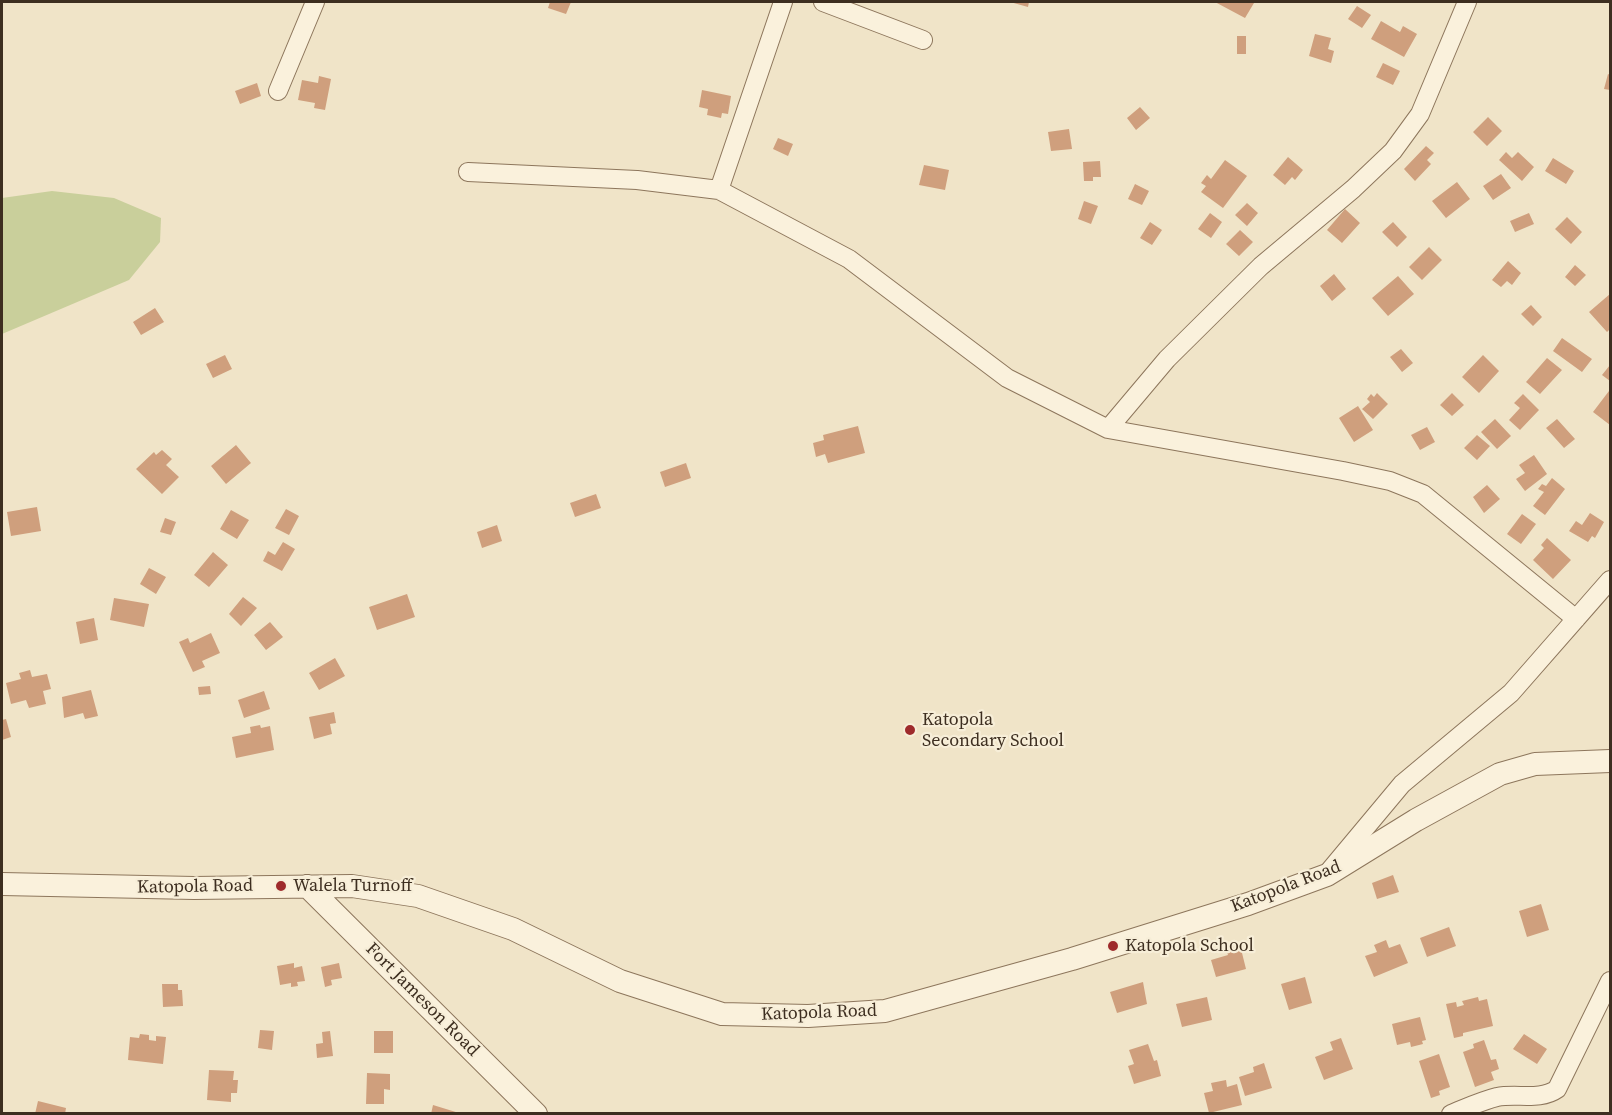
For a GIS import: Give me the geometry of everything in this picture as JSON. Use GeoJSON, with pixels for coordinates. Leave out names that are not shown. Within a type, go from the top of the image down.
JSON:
{"type":"FeatureCollection","features":[{"type":"Feature","properties":{"kind":"street"},"geometry":{"type":"LineString","coordinates":[[279,91],[315,2]]}},
{"type":"Feature","properties":{"kind":"street"},"geometry":{"type":"LineString","coordinates":[[718,190],[783,2]]}},
{"type":"Feature","properties":{"kind":"street"},"geometry":{"type":"LineString","coordinates":[[823,2],[923,40]]}},
{"type":"Feature","properties":{"kind":"street"},"geometry":{"type":"LineString","coordinates":[[1108,429],[1167,359],[1262,266],[1353,189],[1393,151],[1420,114],[1467,2]]}},
{"type":"Feature","properties":{"kind":"street"},"geometry":{"type":"LineString","coordinates":[[468,172],[637,180],[718,190],[849,259],[1007,378],[1108,429],[1343,471],[1390,481],[1423,494],[1576,619]]}},
{"type":"Feature","properties":{"kind":"street"},"geometry":{"type":"LineString","coordinates":[[1326,875],[1402,784],[1511,693],[1611,580]]}},
{"type":"Feature","properties":{"kind":"street","name":"Katopola Road"},"geometry":{"type":"LineString","coordinates":[[2,884],[182,888],[352,886],[418,896],[513,929],[620,981],[722,1014],[808,1017],[885,1011],[1072,959],[1248,904],[1326,875],[1416,820],[1500,774],[1535,764],[1611,761]]}},
{"type":"Feature","properties":{"kind":"street","name":"Fort Jameson Road"},"geometry":{"type":"LineString","coordinates":[[307,886],[536,1113]]}},
{"type":"Feature","properties":{"kind":"street"},"geometry":{"type":"LineString","coordinates":[[1451,1113],[1495,1098],[1517,1094],[1541,1096],[1557,1089],[1611,981]]}},
{"type":"Feature","properties":{"kind":"green space"},"geometry":{"type":"Polygon","coordinates":[[[52,191],[114,198],[161,218],[160,242],[129,280],[2,334],[2,198],[52,191]]]}},
{"type":"Feature","properties":{"kind":"building"},"geometry":{"type":"Polygon","coordinates":[[[550,2],[571,2],[566,14],[548,8],[550,2]]]}},
{"type":"Feature","properties":{"kind":"building"},"geometry":{"type":"Polygon","coordinates":[[[1010,2],[1029,2],[1028,7],[1010,2]]]}},
{"type":"Feature","properties":{"kind":"building"},"geometry":{"type":"Polygon","coordinates":[[[1215,2],[1252,2],[1254,3],[1245,18],[1215,2]]]}},
{"type":"Feature","properties":{"kind":"building"},"geometry":{"type":"Polygon","coordinates":[[[1357,6],[1371,15],[1362,28],[1348,19],[1357,6]]]}},
{"type":"Feature","properties":{"kind":"building"},"geometry":{"type":"Polygon","coordinates":[[[1381,21],[1400,32],[1403,26],[1417,34],[1404,57],[1371,39],[1381,21]]]}},
{"type":"Feature","properties":{"kind":"building"},"geometry":{"type":"Polygon","coordinates":[[[1315,34],[1331,38],[1328,49],[1334,51],[1331,63],[1309,56],[1315,34]]]}},
{"type":"Feature","properties":{"kind":"building"},"geometry":{"type":"Polygon","coordinates":[[[1237,36],[1246,36],[1246,54],[1237,54],[1237,36]]]}},
{"type":"Feature","properties":{"kind":"building"},"geometry":{"type":"Polygon","coordinates":[[[1383,63],[1400,71],[1393,85],[1376,77],[1383,63]]]}},
{"type":"Feature","properties":{"kind":"building"},"geometry":{"type":"Polygon","coordinates":[[[1608,74],[1610,75],[1610,90],[1604,89],[1608,74]]]}},
{"type":"Feature","properties":{"kind":"building"},"geometry":{"type":"Polygon","coordinates":[[[319,76],[331,79],[325,110],[314,108],[315,103],[298,100],[302,80],[318,83],[319,76]]]}},
{"type":"Feature","properties":{"kind":"building"},"geometry":{"type":"Polygon","coordinates":[[[257,83],[261,96],[240,104],[235,91],[257,83]]]}},
{"type":"Feature","properties":{"kind":"building"},"geometry":{"type":"Polygon","coordinates":[[[702,90],[731,96],[728,114],[722,113],[721,118],[707,115],[708,109],[699,107],[702,90]]]}},
{"type":"Feature","properties":{"kind":"building"},"geometry":{"type":"Polygon","coordinates":[[[1140,107],[1150,118],[1136,130],[1127,118],[1140,107]]]}},
{"type":"Feature","properties":{"kind":"building"},"geometry":{"type":"Polygon","coordinates":[[[1488,117],[1502,131],[1487,146],[1473,132],[1488,117]]]}},
{"type":"Feature","properties":{"kind":"building"},"geometry":{"type":"Polygon","coordinates":[[[1069,129],[1072,149],[1051,151],[1048,132],[1069,129]]]}},
{"type":"Feature","properties":{"kind":"building"},"geometry":{"type":"Polygon","coordinates":[[[778,138],[793,144],[788,156],[773,149],[778,138]]]}},
{"type":"Feature","properties":{"kind":"building"},"geometry":{"type":"Polygon","coordinates":[[[1426,146],[1434,153],[1427,160],[1431,164],[1415,181],[1404,169],[1426,146]]]}},
{"type":"Feature","properties":{"kind":"building"},"geometry":{"type":"Polygon","coordinates":[[[1506,152],[1512,158],[1518,152],[1534,167],[1522,181],[1499,160],[1506,152]]]}},
{"type":"Feature","properties":{"kind":"building"},"geometry":{"type":"Polygon","coordinates":[[[1288,157],[1303,170],[1295,180],[1292,177],[1285,185],[1273,175],[1288,157]]]}},
{"type":"Feature","properties":{"kind":"building"},"geometry":{"type":"Polygon","coordinates":[[[1553,158],[1574,171],[1566,184],[1545,171],[1553,158]]]}},
{"type":"Feature","properties":{"kind":"building"},"geometry":{"type":"Polygon","coordinates":[[[1225,160],[1247,176],[1223,208],[1201,192],[1206,186],[1201,183],[1207,175],[1211,179],[1225,160]]]}},
{"type":"Feature","properties":{"kind":"building"},"geometry":{"type":"Polygon","coordinates":[[[1100,161],[1101,177],[1093,177],[1093,181],[1084,181],[1083,162],[1100,161]]]}},
{"type":"Feature","properties":{"kind":"building"},"geometry":{"type":"Polygon","coordinates":[[[924,165],[949,170],[945,190],[919,185],[924,165]]]}},
{"type":"Feature","properties":{"kind":"building"},"geometry":{"type":"Polygon","coordinates":[[[1501,174],[1511,188],[1493,200],[1483,186],[1501,174]]]}},
{"type":"Feature","properties":{"kind":"building"},"geometry":{"type":"Polygon","coordinates":[[[1457,182],[1470,199],[1446,218],[1432,201],[1457,182]]]}},
{"type":"Feature","properties":{"kind":"building"},"geometry":{"type":"Polygon","coordinates":[[[1135,184],[1149,191],[1142,205],[1128,199],[1135,184]]]}},
{"type":"Feature","properties":{"kind":"building"},"geometry":{"type":"Polygon","coordinates":[[[1084,201],[1098,206],[1091,224],[1078,219],[1084,201]]]}},
{"type":"Feature","properties":{"kind":"building"},"geometry":{"type":"Polygon","coordinates":[[[1247,203],[1258,213],[1247,226],[1235,215],[1247,203]]]}},
{"type":"Feature","properties":{"kind":"building"},"geometry":{"type":"Polygon","coordinates":[[[1345,209],[1360,223],[1342,243],[1327,230],[1345,209]]]}},
{"type":"Feature","properties":{"kind":"building"},"geometry":{"type":"Polygon","coordinates":[[[1210,213],[1222,222],[1211,238],[1198,229],[1210,213]]]}},
{"type":"Feature","properties":{"kind":"building"},"geometry":{"type":"Polygon","coordinates":[[[1529,213],[1534,224],[1515,232],[1510,221],[1529,213]]]}},
{"type":"Feature","properties":{"kind":"building"},"geometry":{"type":"Polygon","coordinates":[[[1567,217],[1582,232],[1571,244],[1555,229],[1567,217]]]}},
{"type":"Feature","properties":{"kind":"building"},"geometry":{"type":"Polygon","coordinates":[[[1150,222],[1162,230],[1152,245],[1140,238],[1150,222]]]}},
{"type":"Feature","properties":{"kind":"building"},"geometry":{"type":"Polygon","coordinates":[[[1393,222],[1407,237],[1397,247],[1382,232],[1393,222]]]}},
{"type":"Feature","properties":{"kind":"building"},"geometry":{"type":"Polygon","coordinates":[[[1240,230],[1253,242],[1239,256],[1226,244],[1240,230]]]}},
{"type":"Feature","properties":{"kind":"building"},"geometry":{"type":"Polygon","coordinates":[[[1429,247],[1442,260],[1422,280],[1409,267],[1429,247]]]}},
{"type":"Feature","properties":{"kind":"building"},"geometry":{"type":"Polygon","coordinates":[[[1508,261],[1521,273],[1512,285],[1507,281],[1501,287],[1492,280],[1508,261]]]}},
{"type":"Feature","properties":{"kind":"building"},"geometry":{"type":"Polygon","coordinates":[[[1575,265],[1586,275],[1575,286],[1565,277],[1575,265]]]}},
{"type":"Feature","properties":{"kind":"building"},"geometry":{"type":"Polygon","coordinates":[[[1334,274],[1346,289],[1332,301],[1320,286],[1334,274]]]}},
{"type":"Feature","properties":{"kind":"building"},"geometry":{"type":"Polygon","coordinates":[[[1398,276],[1414,294],[1388,316],[1372,298],[1398,276]]]}},
{"type":"Feature","properties":{"kind":"building"},"geometry":{"type":"Polygon","coordinates":[[[1610,294],[1610,329],[1607,332],[1589,312],[1610,294]]]}},
{"type":"Feature","properties":{"kind":"building"},"geometry":{"type":"Polygon","coordinates":[[[1531,305],[1542,317],[1533,326],[1521,314],[1531,305]]]}},
{"type":"Feature","properties":{"kind":"building"},"geometry":{"type":"Polygon","coordinates":[[[155,308],[164,322],[141,335],[133,322],[155,308]]]}},
{"type":"Feature","properties":{"kind":"building"},"geometry":{"type":"Polygon","coordinates":[[[1562,338],[1592,359],[1582,372],[1553,351],[1562,338]]]}},
{"type":"Feature","properties":{"kind":"building"},"geometry":{"type":"Polygon","coordinates":[[[1401,349],[1413,363],[1402,372],[1390,357],[1401,349]]]}},
{"type":"Feature","properties":{"kind":"building"},"geometry":{"type":"Polygon","coordinates":[[[225,355],[232,369],[213,378],[206,364],[225,355]]]}},
{"type":"Feature","properties":{"kind":"building"},"geometry":{"type":"Polygon","coordinates":[[[1483,355],[1499,371],[1479,393],[1462,377],[1483,355]]]}},
{"type":"Feature","properties":{"kind":"building"},"geometry":{"type":"Polygon","coordinates":[[[1547,358],[1562,370],[1540,394],[1526,382],[1547,358]]]}},
{"type":"Feature","properties":{"kind":"building"},"geometry":{"type":"Polygon","coordinates":[[[1610,365],[1610,381],[1602,375],[1610,365]]]}},
{"type":"Feature","properties":{"kind":"building"},"geometry":{"type":"Polygon","coordinates":[[[1609,391],[1610,393],[1610,425],[1593,412],[1609,391]]]}},
{"type":"Feature","properties":{"kind":"building"},"geometry":{"type":"Polygon","coordinates":[[[1377,393],[1388,404],[1373,419],[1362,409],[1370,402],[1367,399],[1371,394],[1374,397],[1377,393]]]}},
{"type":"Feature","properties":{"kind":"building"},"geometry":{"type":"Polygon","coordinates":[[[1452,393],[1464,405],[1452,416],[1440,405],[1452,393]]]}},
{"type":"Feature","properties":{"kind":"building"},"geometry":{"type":"Polygon","coordinates":[[[1523,394],[1539,410],[1520,430],[1509,420],[1520,408],[1514,403],[1523,394]]]}},
{"type":"Feature","properties":{"kind":"building"},"geometry":{"type":"Polygon","coordinates":[[[1358,406],[1373,430],[1354,442],[1339,418],[1358,406]]]}},
{"type":"Feature","properties":{"kind":"building"},"geometry":{"type":"Polygon","coordinates":[[[1495,419],[1511,436],[1497,449],[1481,432],[1495,419]]]}},
{"type":"Feature","properties":{"kind":"building"},"geometry":{"type":"Polygon","coordinates":[[[1557,419],[1575,439],[1564,448],[1546,428],[1557,419]]]}},
{"type":"Feature","properties":{"kind":"building"},"geometry":{"type":"Polygon","coordinates":[[[858,426],[865,453],[828,463],[825,454],[816,457],[813,443],[824,440],[823,435],[858,426]]]}},
{"type":"Feature","properties":{"kind":"building"},"geometry":{"type":"Polygon","coordinates":[[[1427,427],[1435,442],[1420,450],[1411,435],[1427,427]]]}},
{"type":"Feature","properties":{"kind":"building"},"geometry":{"type":"Polygon","coordinates":[[[1477,435],[1490,446],[1477,460],[1464,448],[1477,435]]]}},
{"type":"Feature","properties":{"kind":"building"},"geometry":{"type":"Polygon","coordinates":[[[236,445],[251,463],[226,484],[211,466],[236,445]]]}},
{"type":"Feature","properties":{"kind":"building"},"geometry":{"type":"Polygon","coordinates":[[[162,450],[172,459],[166,465],[179,477],[162,494],[136,469],[154,452],[156,455],[162,450]]]}},
{"type":"Feature","properties":{"kind":"building"},"geometry":{"type":"Polygon","coordinates":[[[1534,455],[1547,474],[1525,491],[1516,479],[1525,473],[1519,465],[1534,455]]]}},
{"type":"Feature","properties":{"kind":"building"},"geometry":{"type":"Polygon","coordinates":[[[686,463],[691,478],[665,487],[660,472],[686,463]]]}},
{"type":"Feature","properties":{"kind":"building"},"geometry":{"type":"Polygon","coordinates":[[[1552,478],[1565,489],[1545,515],[1533,506],[1544,492],[1538,489],[1542,484],[1546,486],[1552,478]]]}},
{"type":"Feature","properties":{"kind":"building"},"geometry":{"type":"Polygon","coordinates":[[[1487,485],[1500,499],[1484,513],[1473,497],[1487,485]]]}},
{"type":"Feature","properties":{"kind":"building"},"geometry":{"type":"Polygon","coordinates":[[[596,494],[601,508],[575,517],[570,503],[596,494]]]}},
{"type":"Feature","properties":{"kind":"building"},"geometry":{"type":"Polygon","coordinates":[[[37,507],[41,531],[11,536],[7,512],[37,507]]]}},
{"type":"Feature","properties":{"kind":"building"},"geometry":{"type":"Polygon","coordinates":[[[286,509],[299,516],[289,535],[275,528],[286,509]]]}},
{"type":"Feature","properties":{"kind":"building"},"geometry":{"type":"Polygon","coordinates":[[[231,510],[249,520],[237,539],[220,529],[231,510]]]}},
{"type":"Feature","properties":{"kind":"building"},"geometry":{"type":"Polygon","coordinates":[[[1590,513],[1604,522],[1595,538],[1592,536],[1588,542],[1569,531],[1576,521],[1582,525],[1590,513]]]}},
{"type":"Feature","properties":{"kind":"building"},"geometry":{"type":"Polygon","coordinates":[[[1522,514],[1536,524],[1521,544],[1507,534],[1522,514]]]}},
{"type":"Feature","properties":{"kind":"building"},"geometry":{"type":"Polygon","coordinates":[[[165,518],[176,522],[171,535],[160,532],[165,518]]]}},
{"type":"Feature","properties":{"kind":"building"},"geometry":{"type":"Polygon","coordinates":[[[497,525],[502,541],[482,548],[477,532],[497,525]]]}},
{"type":"Feature","properties":{"kind":"building"},"geometry":{"type":"Polygon","coordinates":[[[1547,538],[1571,560],[1553,579],[1533,560],[1544,548],[1541,545],[1547,538]]]}},
{"type":"Feature","properties":{"kind":"building"},"geometry":{"type":"Polygon","coordinates":[[[283,542],[295,549],[282,571],[263,561],[268,551],[275,555],[283,542]]]}},
{"type":"Feature","properties":{"kind":"building"},"geometry":{"type":"Polygon","coordinates":[[[213,552],[228,565],[209,587],[194,575],[213,552]]]}},
{"type":"Feature","properties":{"kind":"building"},"geometry":{"type":"Polygon","coordinates":[[[149,568],[166,577],[156,594],[140,584],[149,568]]]}},
{"type":"Feature","properties":{"kind":"building"},"geometry":{"type":"Polygon","coordinates":[[[407,594],[415,617],[377,630],[369,607],[407,594]]]}},
{"type":"Feature","properties":{"kind":"building"},"geometry":{"type":"Polygon","coordinates":[[[243,597],[257,608],[241,626],[229,614],[243,597]]]}},
{"type":"Feature","properties":{"kind":"building"},"geometry":{"type":"Polygon","coordinates":[[[114,598],[149,604],[144,627],[110,620],[114,598]]]}},
{"type":"Feature","properties":{"kind":"building"},"geometry":{"type":"Polygon","coordinates":[[[94,618],[98,640],[80,644],[76,622],[94,618]]]}},
{"type":"Feature","properties":{"kind":"building"},"geometry":{"type":"Polygon","coordinates":[[[270,622],[283,637],[266,650],[254,635],[270,622]]]}},
{"type":"Feature","properties":{"kind":"building"},"geometry":{"type":"Polygon","coordinates":[[[211,633],[220,653],[202,661],[205,667],[193,672],[179,642],[188,638],[190,643],[211,633]]]}},
{"type":"Feature","properties":{"kind":"building"},"geometry":{"type":"Polygon","coordinates":[[[335,658],[345,676],[319,690],[309,673],[335,658]]]}},
{"type":"Feature","properties":{"kind":"building"},"geometry":{"type":"Polygon","coordinates":[[[30,670],[32,677],[47,674],[51,689],[43,691],[46,704],[29,708],[26,700],[11,704],[6,683],[21,679],[19,673],[30,670]]]}},
{"type":"Feature","properties":{"kind":"building"},"geometry":{"type":"Polygon","coordinates":[[[210,686],[211,694],[199,695],[198,687],[210,686]]]}},
{"type":"Feature","properties":{"kind":"building"},"geometry":{"type":"Polygon","coordinates":[[[91,690],[98,716],[85,719],[83,713],[64,718],[62,697],[91,690]]]}},
{"type":"Feature","properties":{"kind":"building"},"geometry":{"type":"Polygon","coordinates":[[[264,691],[270,709],[244,718],[238,700],[264,691]]]}},
{"type":"Feature","properties":{"kind":"building"},"geometry":{"type":"Polygon","coordinates":[[[334,712],[336,723],[330,724],[332,734],[314,739],[309,717],[334,712]]]}},
{"type":"Feature","properties":{"kind":"building"},"geometry":{"type":"Polygon","coordinates":[[[6,719],[11,737],[2,740],[2,720],[6,719]]]}},
{"type":"Feature","properties":{"kind":"building"},"geometry":{"type":"Polygon","coordinates":[[[260,725],[261,728],[270,726],[274,750],[236,758],[232,737],[251,733],[250,727],[260,725]]]}},
{"type":"Feature","properties":{"kind":"building"},"geometry":{"type":"Polygon","coordinates":[[[1393,875],[1399,892],[1377,899],[1372,883],[1393,875]]]}},
{"type":"Feature","properties":{"kind":"building"},"geometry":{"type":"Polygon","coordinates":[[[1541,904],[1549,930],[1527,937],[1519,911],[1541,904]]]}},
{"type":"Feature","properties":{"kind":"building"},"geometry":{"type":"Polygon","coordinates":[[[1449,927],[1456,946],[1427,957],[1420,938],[1449,927]]]}},
{"type":"Feature","properties":{"kind":"building"},"geometry":{"type":"Polygon","coordinates":[[[1386,940],[1389,948],[1400,944],[1408,963],[1374,977],[1365,956],[1377,952],[1374,945],[1386,940]]]}},
{"type":"Feature","properties":{"kind":"building"},"geometry":{"type":"Polygon","coordinates":[[[1240,945],[1246,969],[1216,977],[1211,960],[1228,955],[1226,949],[1240,945]]]}},
{"type":"Feature","properties":{"kind":"building"},"geometry":{"type":"Polygon","coordinates":[[[294,963],[294,968],[302,966],[305,981],[297,982],[298,986],[291,987],[291,983],[280,985],[277,966],[294,963]]]}},
{"type":"Feature","properties":{"kind":"building"},"geometry":{"type":"Polygon","coordinates":[[[339,963],[342,978],[331,980],[332,985],[325,987],[321,967],[339,963]]]}},
{"type":"Feature","properties":{"kind":"building"},"geometry":{"type":"Polygon","coordinates":[[[1305,977],[1312,1003],[1289,1010],[1281,984],[1305,977]]]}},
{"type":"Feature","properties":{"kind":"building"},"geometry":{"type":"Polygon","coordinates":[[[1143,982],[1147,1004],[1117,1013],[1110,992],[1143,982]]]}},
{"type":"Feature","properties":{"kind":"building"},"geometry":{"type":"Polygon","coordinates":[[[162,984],[178,984],[178,990],[182,990],[183,1006],[163,1007],[162,984]]]}},
{"type":"Feature","properties":{"kind":"building"},"geometry":{"type":"Polygon","coordinates":[[[1207,997],[1212,1020],[1182,1027],[1176,1004],[1207,997]]]}},
{"type":"Feature","properties":{"kind":"building"},"geometry":{"type":"Polygon","coordinates":[[[1478,997],[1479,1001],[1487,999],[1493,1026],[1463,1033],[1463,1036],[1454,1038],[1446,1004],[1456,1002],[1457,1007],[1464,1005],[1462,1001],[1478,997]]]}},
{"type":"Feature","properties":{"kind":"building"},"geometry":{"type":"Polygon","coordinates":[[[1420,1017],[1426,1040],[1422,1041],[1423,1044],[1411,1047],[1410,1042],[1397,1045],[1392,1024],[1420,1017]]]}},
{"type":"Feature","properties":{"kind":"building"},"geometry":{"type":"Polygon","coordinates":[[[260,1030],[274,1031],[272,1050],[258,1048],[260,1030]]]}},
{"type":"Feature","properties":{"kind":"building"},"geometry":{"type":"Polygon","coordinates":[[[330,1031],[333,1056],[317,1058],[316,1044],[323,1043],[322,1032],[330,1031]]]}},
{"type":"Feature","properties":{"kind":"building"},"geometry":{"type":"Polygon","coordinates":[[[374,1031],[393,1031],[393,1053],[374,1053],[374,1031]]]}},
{"type":"Feature","properties":{"kind":"building"},"geometry":{"type":"Polygon","coordinates":[[[140,1034],[149,1035],[149,1040],[156,1041],[156,1036],[166,1037],[163,1064],[128,1060],[130,1037],[139,1038],[140,1034]]]}},
{"type":"Feature","properties":{"kind":"building"},"geometry":{"type":"Polygon","coordinates":[[[1524,1034],[1547,1049],[1537,1064],[1513,1049],[1524,1034]]]}},
{"type":"Feature","properties":{"kind":"building"},"geometry":{"type":"Polygon","coordinates":[[[1341,1038],[1353,1069],[1324,1080],[1315,1057],[1333,1050],[1330,1042],[1341,1038]]]}},
{"type":"Feature","properties":{"kind":"building"},"geometry":{"type":"Polygon","coordinates":[[[1484,1040],[1491,1060],[1496,1059],[1499,1069],[1491,1072],[1494,1080],[1475,1087],[1463,1052],[1474,1048],[1473,1044],[1484,1040]]]}},
{"type":"Feature","properties":{"kind":"building"},"geometry":{"type":"Polygon","coordinates":[[[1148,1044],[1154,1061],[1157,1060],[1161,1076],[1134,1084],[1128,1066],[1134,1064],[1129,1050],[1148,1044]]]}},
{"type":"Feature","properties":{"kind":"building"},"geometry":{"type":"Polygon","coordinates":[[[1439,1054],[1450,1087],[1439,1091],[1440,1095],[1431,1098],[1419,1061],[1439,1054]]]}},
{"type":"Feature","properties":{"kind":"building"},"geometry":{"type":"Polygon","coordinates":[[[1264,1063],[1272,1088],[1245,1096],[1239,1077],[1254,1072],[1253,1067],[1264,1063]]]}},
{"type":"Feature","properties":{"kind":"building"},"geometry":{"type":"Polygon","coordinates":[[[209,1070],[234,1071],[233,1080],[238,1080],[237,1093],[231,1093],[231,1102],[207,1100],[209,1070]]]}},
{"type":"Feature","properties":{"kind":"building"},"geometry":{"type":"Polygon","coordinates":[[[367,1073],[390,1074],[390,1090],[384,1089],[384,1104],[366,1104],[367,1073]]]}},
{"type":"Feature","properties":{"kind":"building"},"geometry":{"type":"Polygon","coordinates":[[[1226,1080],[1227,1087],[1237,1084],[1242,1105],[1209,1113],[1204,1093],[1213,1091],[1211,1083],[1226,1080]]]}},
{"type":"Feature","properties":{"kind":"building"},"geometry":{"type":"Polygon","coordinates":[[[38,1101],[66,1108],[65,1114],[35,1114],[38,1101]]]}},
{"type":"Feature","properties":{"kind":"building"},"geometry":{"type":"Polygon","coordinates":[[[433,1105],[459,1113],[459,1114],[431,1114],[433,1105]]]}},
{"type":"Feature","properties":{"kind":"place","name":"Katopola Secondary School"},"geometry":{"type":"Point","coordinates":[910,730]}},
{"type":"Feature","properties":{"kind":"place","name":"Walela Turnoff"},"geometry":{"type":"Point","coordinates":[281,886]}},
{"type":"Feature","properties":{"kind":"place","name":"Katopola School"},"geometry":{"type":"Point","coordinates":[1113,946]}}]}
